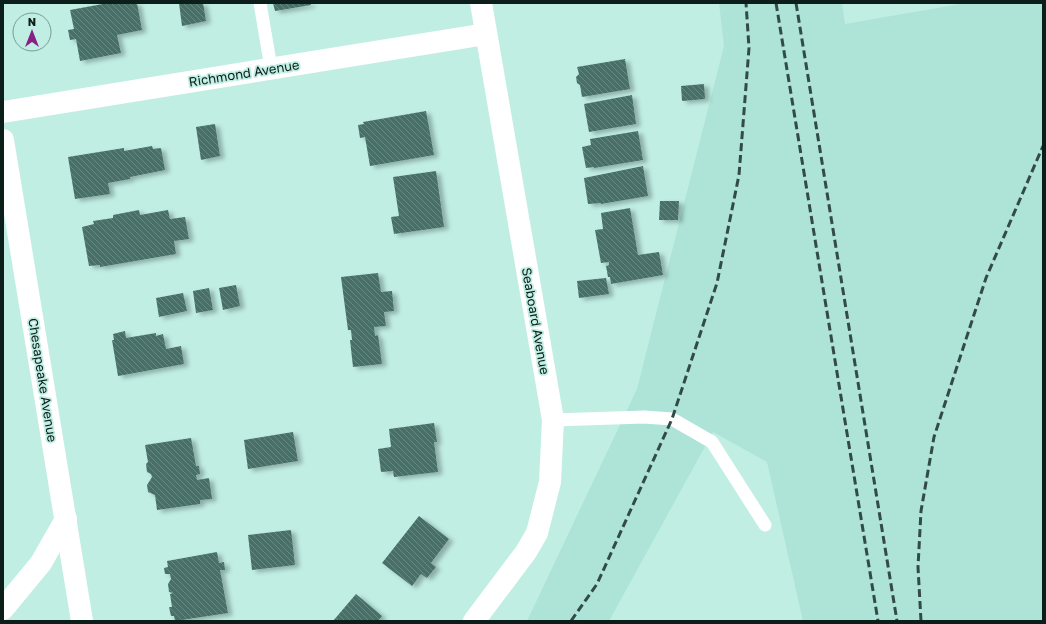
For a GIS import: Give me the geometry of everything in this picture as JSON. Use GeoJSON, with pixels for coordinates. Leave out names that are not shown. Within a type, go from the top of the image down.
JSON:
{"type":"FeatureCollection","features":[{"type":"Feature","properties":{"kind":"street","name":"Seaboard Avenue"},"geometry":{"type":"LineString","coordinates":[[474,621],[526,552],[536,533],[550,482],[553,420],[481,3]]}},
{"type":"Feature","properties":{"kind":"street","name":"Richmond Avenue"},"geometry":{"type":"LineString","coordinates":[[3,112],[486,34]]}},
{"type":"Feature","properties":{"kind":"street","name":"Chesapeake Avenue"},"geometry":{"type":"LineString","coordinates":[[3,140],[82,621]]}},
{"type":"Feature","properties":{"kind":"street"},"geometry":{"type":"LineString","coordinates":[[3,609],[41,563],[66,519]]}},
{"type":"Feature","properties":{"kind":"lane"},"geometry":{"type":"LineString","coordinates":[[260,3],[271,68]]}},
{"type":"Feature","properties":{"kind":"lane"},"geometry":{"type":"LineString","coordinates":[[553,420],[644,417],[672,419],[712,442],[765,525]]}},
{"type":"Feature","properties":{"kind":"shaded area"},"geometry":{"type":"Polygon","coordinates":[[[719,3],[842,3],[845,24],[966,3],[1043,3],[1043,621],[803,621],[767,462],[713,432],[609,621],[527,621],[637,389],[724,46],[719,3]]]}},
{"type":"Feature","properties":{"kind":"building"},"geometry":{"type":"Polygon","coordinates":[[[108,3],[137,3],[142,30],[117,35],[121,53],[80,61],[76,39],[70,40],[68,30],[74,29],[70,10],[108,3]]]}},
{"type":"Feature","properties":{"kind":"building"},"geometry":{"type":"Polygon","coordinates":[[[179,3],[203,3],[206,21],[182,26],[179,3]]]}},
{"type":"Feature","properties":{"kind":"building"},"geometry":{"type":"Polygon","coordinates":[[[273,3],[311,3],[311,5],[275,11],[273,3]]]}},
{"type":"Feature","properties":{"kind":"building"},"geometry":{"type":"Polygon","coordinates":[[[625,59],[630,89],[582,97],[580,85],[577,83],[576,77],[579,74],[577,67],[625,59]]]}},
{"type":"Feature","properties":{"kind":"building"},"geometry":{"type":"Polygon","coordinates":[[[704,84],[705,99],[682,101],[681,86],[704,84]]]}},
{"type":"Feature","properties":{"kind":"building"},"geometry":{"type":"Polygon","coordinates":[[[632,95],[636,124],[589,132],[584,104],[632,95]]]}},
{"type":"Feature","properties":{"kind":"building"},"geometry":{"type":"Polygon","coordinates":[[[426,111],[434,155],[370,166],[365,137],[360,138],[358,125],[364,124],[363,122],[426,111]]]}},
{"type":"Feature","properties":{"kind":"building"},"geometry":{"type":"Polygon","coordinates":[[[215,124],[220,156],[201,160],[196,127],[215,124]]]}},
{"type":"Feature","properties":{"kind":"building"},"geometry":{"type":"Polygon","coordinates":[[[638,131],[643,160],[586,168],[582,147],[591,145],[590,139],[638,131]]]}},
{"type":"Feature","properties":{"kind":"building"},"geometry":{"type":"Polygon","coordinates":[[[152,146],[153,149],[161,148],[165,170],[108,183],[110,194],[75,199],[68,157],[124,148],[124,151],[152,146]]]}},
{"type":"Feature","properties":{"kind":"building"},"geometry":{"type":"Polygon","coordinates":[[[643,166],[648,196],[601,204],[588,204],[584,178],[643,166]]]}},
{"type":"Feature","properties":{"kind":"building"},"geometry":{"type":"Polygon","coordinates":[[[436,171],[444,227],[394,234],[391,217],[399,216],[393,177],[436,171]]]}},
{"type":"Feature","properties":{"kind":"building"},"geometry":{"type":"Polygon","coordinates":[[[660,201],[679,201],[678,220],[659,220],[660,201]]]}},
{"type":"Feature","properties":{"kind":"building"},"geometry":{"type":"Polygon","coordinates":[[[630,208],[638,255],[659,252],[663,275],[611,284],[606,266],[609,265],[609,262],[601,263],[595,230],[603,229],[601,213],[630,208]]]}},
{"type":"Feature","properties":{"kind":"building"},"geometry":{"type":"Polygon","coordinates":[[[139,210],[140,215],[168,210],[170,219],[185,217],[189,239],[174,241],[176,254],[100,267],[100,265],[89,266],[82,227],[94,224],[93,221],[113,218],[113,215],[139,210]]]}},
{"type":"Feature","properties":{"kind":"building"},"geometry":{"type":"Polygon","coordinates":[[[378,273],[381,292],[392,291],[394,311],[384,312],[386,326],[374,327],[375,336],[378,335],[382,364],[353,367],[350,340],[352,340],[351,330],[348,330],[341,277],[378,273]]]}},
{"type":"Feature","properties":{"kind":"building"},"geometry":{"type":"Polygon","coordinates":[[[606,278],[609,294],[579,298],[577,281],[606,278]]]}},
{"type":"Feature","properties":{"kind":"building"},"geometry":{"type":"Polygon","coordinates":[[[236,285],[240,306],[223,310],[219,288],[236,285]]]}},
{"type":"Feature","properties":{"kind":"building"},"geometry":{"type":"Polygon","coordinates":[[[209,288],[213,310],[196,313],[193,291],[209,288]]]}},
{"type":"Feature","properties":{"kind":"building"},"geometry":{"type":"Polygon","coordinates":[[[183,293],[187,311],[159,317],[156,298],[183,293]]]}},
{"type":"Feature","properties":{"kind":"building"},"geometry":{"type":"Polygon","coordinates":[[[125,331],[126,338],[156,333],[156,336],[163,334],[166,349],[181,346],[184,364],[118,376],[112,340],[114,340],[113,334],[125,331]]]}},
{"type":"Feature","properties":{"kind":"building"},"geometry":{"type":"Polygon","coordinates":[[[434,423],[437,442],[434,442],[438,472],[394,477],[393,471],[381,472],[378,449],[391,447],[389,429],[434,423]]]}},
{"type":"Feature","properties":{"kind":"building"},"geometry":{"type":"Polygon","coordinates":[[[293,432],[298,461],[248,469],[244,440],[293,432]]]}},
{"type":"Feature","properties":{"kind":"building"},"geometry":{"type":"Polygon","coordinates":[[[191,438],[196,466],[199,466],[200,474],[196,475],[197,480],[209,478],[212,499],[200,500],[200,504],[157,510],[155,495],[148,492],[147,485],[152,477],[151,474],[147,472],[146,464],[148,462],[145,445],[191,438]]]}},
{"type":"Feature","properties":{"kind":"building"},"geometry":{"type":"Polygon","coordinates":[[[419,516],[449,539],[431,563],[436,567],[427,578],[421,574],[412,586],[382,563],[419,516]]]}},
{"type":"Feature","properties":{"kind":"building"},"geometry":{"type":"Polygon","coordinates":[[[291,530],[295,565],[252,570],[248,535],[291,530]]]}},
{"type":"Feature","properties":{"kind":"building"},"geometry":{"type":"Polygon","coordinates":[[[217,552],[219,563],[224,562],[225,570],[220,570],[228,613],[175,621],[174,616],[171,616],[169,607],[172,607],[170,594],[173,593],[169,592],[168,584],[171,579],[170,574],[165,574],[164,568],[168,567],[167,561],[217,552]]]}},
{"type":"Feature","properties":{"kind":"building"},"geometry":{"type":"Polygon","coordinates":[[[356,594],[382,616],[378,621],[333,621],[356,594]]]}},
{"type":"Feature","properties":{"kind":"railway"},"geometry":{"type":"LineString","coordinates":[[571,621],[597,584],[672,419],[717,283],[739,175],[749,48],[746,3]]}},
{"type":"Feature","properties":{"kind":"railway"},"geometry":{"type":"LineString","coordinates":[[776,3],[878,621]]}},
{"type":"Feature","properties":{"kind":"railway"},"geometry":{"type":"LineString","coordinates":[[796,3],[897,621]]}},
{"type":"Feature","properties":{"kind":"railway"},"geometry":{"type":"LineString","coordinates":[[921,621],[918,567],[921,511],[934,437],[986,278],[1043,146]]}}]}
